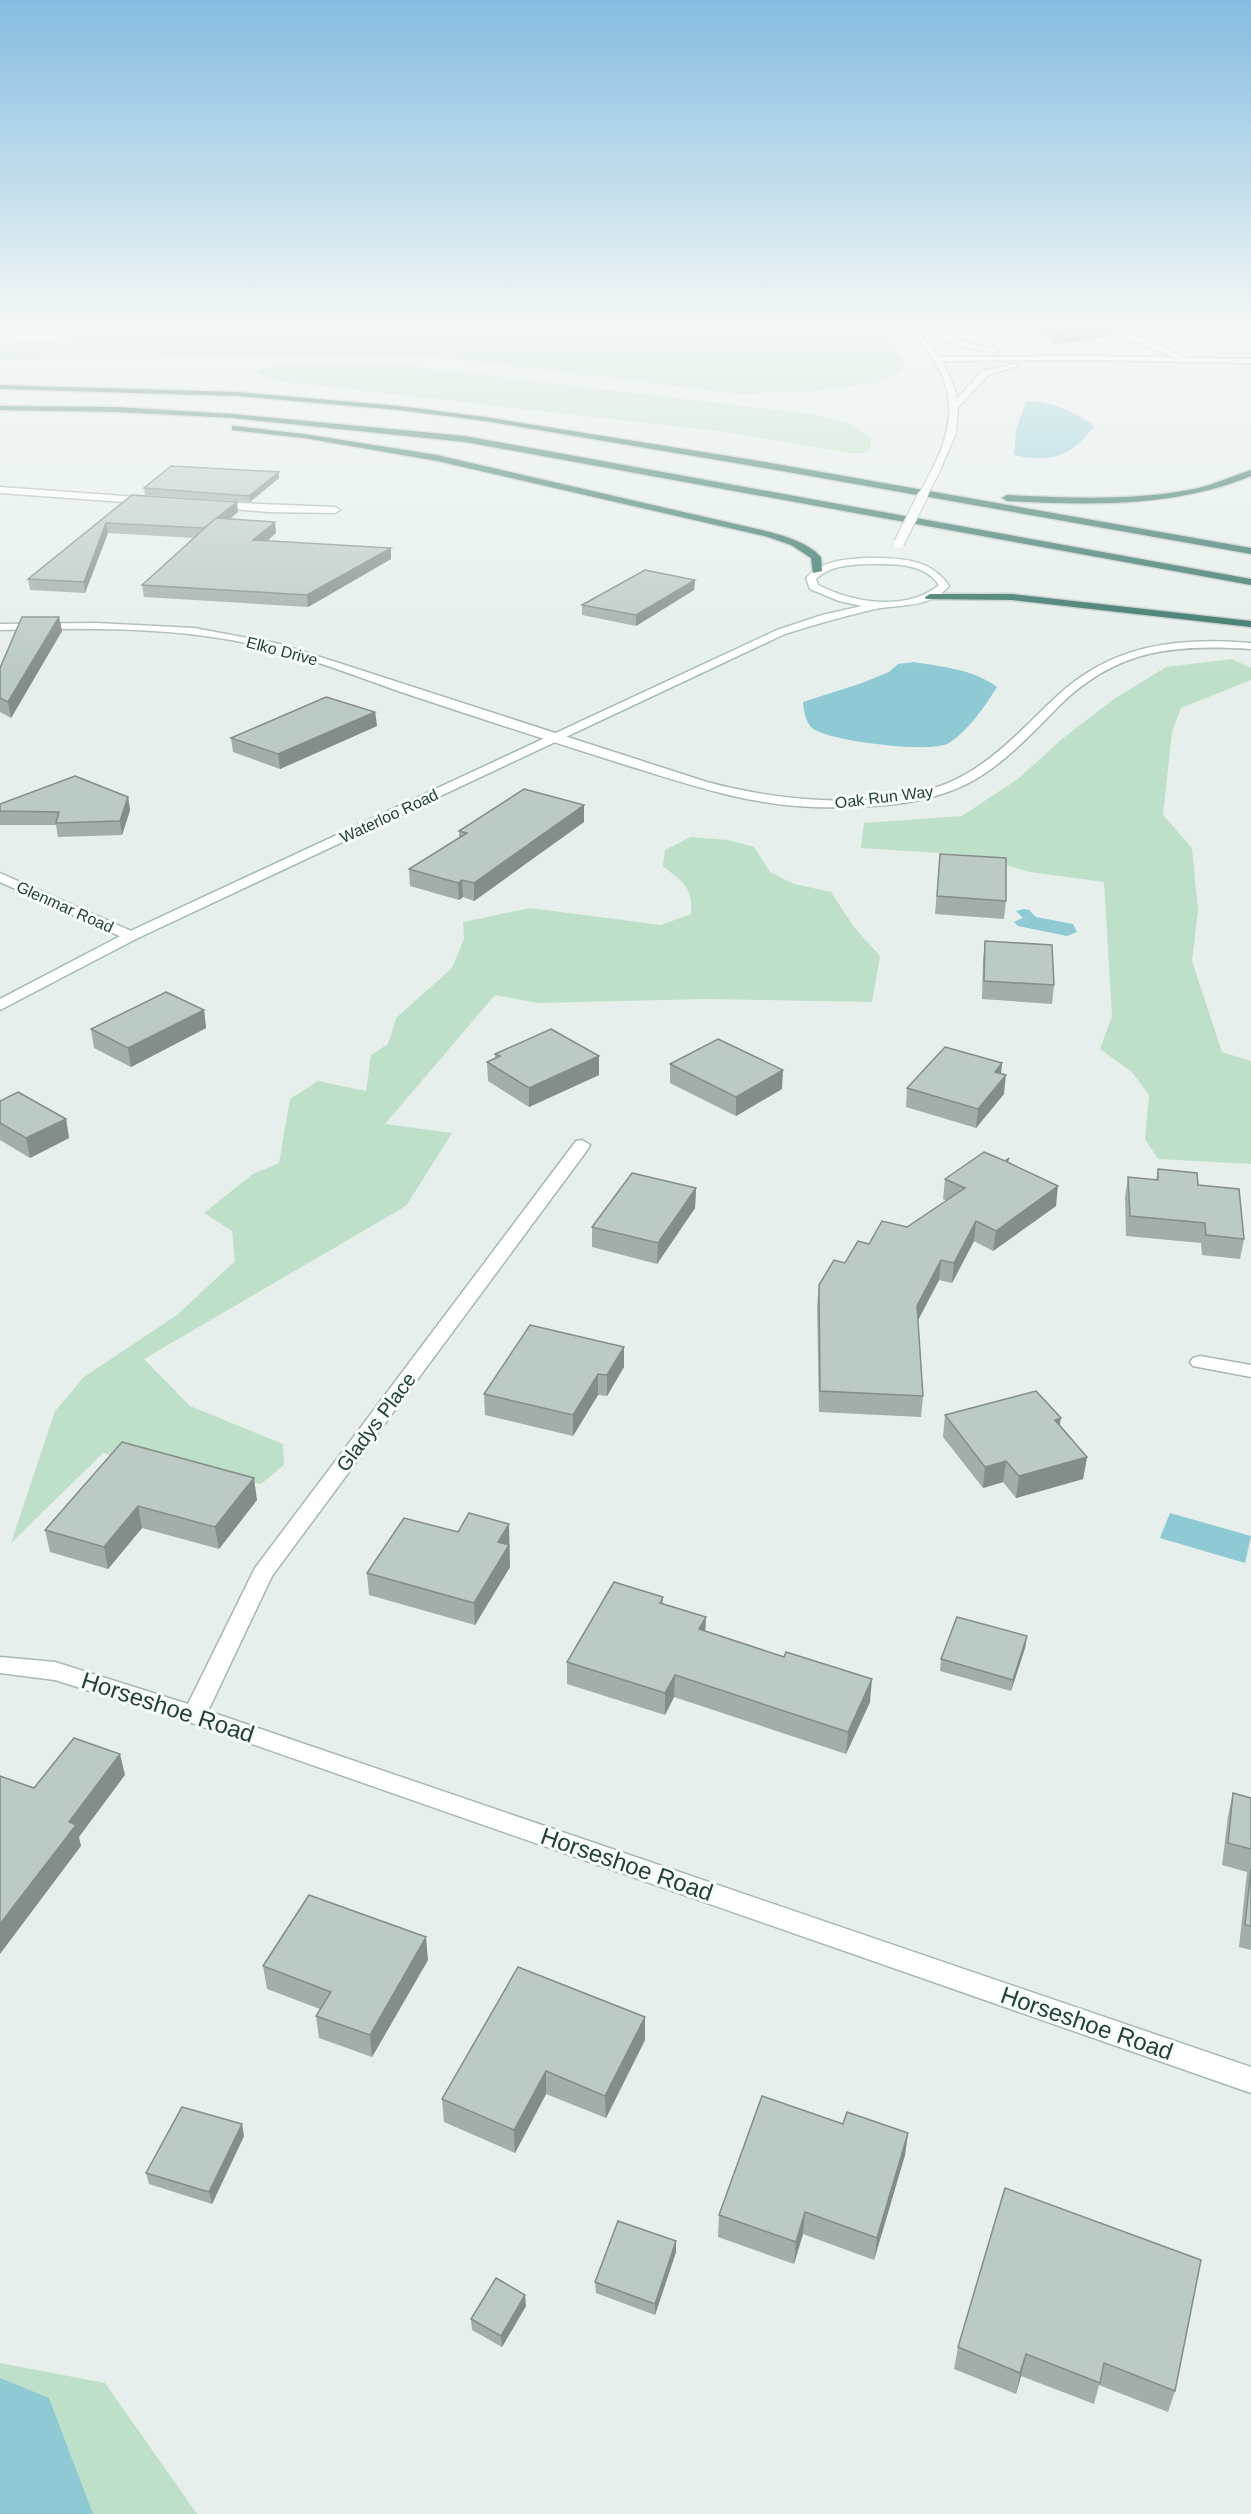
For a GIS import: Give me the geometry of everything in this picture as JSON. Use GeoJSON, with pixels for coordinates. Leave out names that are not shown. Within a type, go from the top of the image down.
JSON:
{"type":"FeatureCollection","features":[{"type":"Feature","properties":{"kind":"highway"},"geometry":{"type":"LineString","coordinates":[[324,439],[437,458],[770,535],[795,542],[807,549],[816,557],[817,571]]}},
{"type":"Feature","properties":{"kind":"highway"},"geometry":{"type":"LineString","coordinates":[[467,439],[1251,582]]}},
{"type":"Feature","properties":{"kind":"highway"},"geometry":{"type":"LineString","coordinates":[[609,439],[1251,551]]}},
{"type":"Feature","properties":{"kind":"highway"},"geometry":{"type":"LineString","coordinates":[[753,463],[970,494],[1046,500],[1134,498],[1178,494],[1209,487],[1251,473]]}},
{"type":"Feature","properties":{"kind":"highway"},"geometry":{"type":"LineString","coordinates":[[930,597],[1012,597],[1251,624]]}},
{"type":"Feature","properties":{"kind":"main road"},"geometry":{"type":"LineString","coordinates":[[890,561],[950,439]]}},
{"type":"Feature","properties":{"kind":"main road"},"geometry":{"type":"LineString","coordinates":[[0,490],[163,502]]}},
{"type":"Feature","properties":{"kind":"main road"},"geometry":{"type":"LineString","coordinates":[[198,504],[268,509],[335,510]]}},
{"type":"Feature","properties":{"kind":"main road"},"geometry":{"type":"LineString","coordinates":[[890,561],[923,568],[940,577],[944,586],[930,597],[910,602],[882,604],[814,600],[811,578],[817,571],[849,562],[890,561]]}},
{"type":"Feature","properties":{"kind":"main road","name":"Waterloo Road"},"geometry":{"type":"LineString","coordinates":[[781,632],[814,600]]}},
{"type":"Feature","properties":{"kind":"main road","name":"Waterloo Road"},"geometry":{"type":"LineString","coordinates":[[0,1005],[131,936],[781,632],[826,617],[882,604]]}},
{"type":"Feature","properties":{"kind":"main road","name":"Elko Drive"},"geometry":{"type":"LineString","coordinates":[[0,627],[128,626],[174,629],[260,643],[552,738]]}},
{"type":"Feature","properties":{"kind":"main road","name":"Oak Run Way"},"geometry":{"type":"LineString","coordinates":[[552,738],[715,789],[760,799],[809,804],[906,798],[945,789],[969,778],[995,761],[1091,672],[1117,660],[1173,647],[1251,646]]}},
{"type":"Feature","properties":{"kind":"main road","name":"Glenmar Road"},"geometry":{"type":"LineString","coordinates":[[0,877],[131,936]]}},
{"type":"Feature","properties":{"kind":"main road","name":"Gladys Place"},"geometry":{"type":"LineString","coordinates":[[194,1714],[263,1573],[582,1145]]}},
{"type":"Feature","properties":{"kind":"main road"},"geometry":{"type":"LineString","coordinates":[[1200,1362],[1251,1371]]}},
{"type":"Feature","properties":{"kind":"main road","name":"Horseshoe Road"},"geometry":{"type":"LineString","coordinates":[[0,1665],[55,1671],[194,1714],[1251,2080]]}},
{"type":"Feature","properties":{"kind":"green space"},"geometry":{"type":"Polygon","coordinates":[[[769,439],[872,439],[870,450],[863,453],[850,453],[769,439]]]}},
{"type":"Feature","properties":{"kind":"green space"},"geometry":{"type":"Polygon","coordinates":[[[1232,659],[1251,668],[1251,680],[1181,708],[1172,732],[1163,815],[1192,848],[1198,910],[1192,961],[1222,1052],[1251,1061],[1251,1164],[1158,1159],[1145,1139],[1149,1095],[1132,1072],[1100,1049],[1112,1016],[1104,882],[1030,872],[971,855],[861,848],[864,823],[962,816],[1019,778],[1062,739],[1114,699],[1166,667],[1232,659]]]}},
{"type":"Feature","properties":{"kind":"green space"},"geometry":{"type":"Polygon","coordinates":[[[691,837],[728,840],[754,847],[770,872],[794,884],[831,892],[854,927],[880,956],[872,1002],[705,999],[538,1003],[495,995],[385,1124],[452,1133],[406,1206],[144,1359],[190,1406],[283,1444],[284,1465],[261,1484],[103,1453],[11,1543],[55,1411],[84,1377],[177,1315],[235,1261],[232,1231],[204,1213],[253,1174],[279,1163],[290,1099],[318,1081],[366,1091],[371,1055],[388,1044],[396,1018],[452,968],[464,939],[463,922],[530,908],[661,925],[691,914],[688,891],[681,881],[663,866],[665,850],[691,837]]]}},
{"type":"Feature","properties":{"kind":"green space"},"geometry":{"type":"Polygon","coordinates":[[[0,2363],[105,2383],[197,2514],[0,2514],[0,2363]]]}},
{"type":"Feature","properties":{"kind":"water"},"geometry":{"type":"Polygon","coordinates":[[[1015,439],[1083,439],[1069,451],[1050,458],[1014,455],[1015,439]]]}},
{"type":"Feature","properties":{"kind":"water"},"geometry":{"type":"Polygon","coordinates":[[[914,662],[968,672],[997,687],[982,710],[949,743],[939,746],[902,747],[857,741],[821,733],[812,728],[808,722],[803,702],[862,683],[889,672],[898,664],[914,662]]]}},
{"type":"Feature","properties":{"kind":"water"},"geometry":{"type":"Polygon","coordinates":[[[1029,910],[1036,917],[1073,924],[1077,932],[1067,936],[1018,926],[1014,922],[1023,918],[1016,911],[1029,910]]]}},
{"type":"Feature","properties":{"kind":"water"},"geometry":{"type":"Polygon","coordinates":[[[1170,1513],[1251,1536],[1245,1563],[1160,1538],[1170,1513]]]}},
{"type":"Feature","properties":{"kind":"building"},"geometry":{"type":"Polygon","coordinates":[[[171,466],[279,472],[249,496],[144,488],[171,466]]]}},
{"type":"Feature","properties":{"kind":"building"},"geometry":{"type":"Polygon","coordinates":[[[132,495],[237,502],[204,528],[106,523],[84,582],[28,579],[132,495]]]}},
{"type":"Feature","properties":{"kind":"building"},"geometry":{"type":"Polygon","coordinates":[[[216,518],[275,522],[253,540],[391,548],[307,595],[142,585],[216,518]]]}},
{"type":"Feature","properties":{"kind":"building"},"geometry":{"type":"Polygon","coordinates":[[[645,570],[695,580],[636,615],[582,605],[645,570]]]}},
{"type":"Feature","properties":{"kind":"building"},"geometry":{"type":"Polygon","coordinates":[[[22,617],[59,617],[8,702],[0,698],[0,668],[22,617]]]}},
{"type":"Feature","properties":{"kind":"building"},"geometry":{"type":"Polygon","coordinates":[[[326,697],[375,712],[278,754],[231,738],[326,697]]]}},
{"type":"Feature","properties":{"kind":"building"},"geometry":{"type":"Polygon","coordinates":[[[75,776],[128,797],[120,821],[56,823],[59,812],[0,811],[0,804],[75,776]]]}},
{"type":"Feature","properties":{"kind":"building"},"geometry":{"type":"Polygon","coordinates":[[[524,789],[584,805],[474,883],[462,880],[458,883],[409,869],[467,833],[459,831],[524,789]]]}},
{"type":"Feature","properties":{"kind":"building"},"geometry":{"type":"Polygon","coordinates":[[[940,854],[1006,858],[1006,901],[937,896],[940,854]]]}},
{"type":"Feature","properties":{"kind":"building"},"geometry":{"type":"Polygon","coordinates":[[[985,941],[1052,945],[1054,985],[984,981],[985,941]]]}},
{"type":"Feature","properties":{"kind":"building"},"geometry":{"type":"Polygon","coordinates":[[[166,992],[204,1010],[128,1048],[91,1029],[166,992]]]}},
{"type":"Feature","properties":{"kind":"building"},"geometry":{"type":"Polygon","coordinates":[[[551,1029],[599,1056],[529,1088],[487,1062],[500,1056],[495,1054],[551,1029]]]}},
{"type":"Feature","properties":{"kind":"building"},"geometry":{"type":"Polygon","coordinates":[[[718,1039],[783,1070],[736,1097],[670,1064],[718,1039]]]}},
{"type":"Feature","properties":{"kind":"building"},"geometry":{"type":"Polygon","coordinates":[[[945,1047],[1002,1063],[995,1072],[1006,1075],[978,1109],[907,1088],[945,1047]]]}},
{"type":"Feature","properties":{"kind":"building"},"geometry":{"type":"Polygon","coordinates":[[[18,1092],[66,1119],[26,1138],[0,1123],[0,1101],[18,1092]]]}},
{"type":"Feature","properties":{"kind":"building"},"geometry":{"type":"Polygon","coordinates":[[[984,1152],[1005,1161],[1009,1158],[1007,1162],[1058,1186],[996,1231],[976,1221],[954,1263],[941,1260],[917,1306],[923,1396],[820,1391],[819,1285],[834,1260],[845,1263],[858,1241],[869,1244],[882,1221],[907,1227],[965,1188],[945,1179],[984,1152]]]}},
{"type":"Feature","properties":{"kind":"building"},"geometry":{"type":"Polygon","coordinates":[[[1158,1169],[1197,1173],[1198,1185],[1239,1189],[1244,1239],[1206,1235],[1205,1223],[1130,1216],[1128,1177],[1158,1180],[1158,1169]]]}},
{"type":"Feature","properties":{"kind":"building"},"geometry":{"type":"Polygon","coordinates":[[[632,1173],[696,1188],[658,1243],[592,1227],[632,1173]]]}},
{"type":"Feature","properties":{"kind":"building"},"geometry":{"type":"Polygon","coordinates":[[[530,1325],[624,1347],[607,1375],[598,1374],[573,1415],[484,1394],[530,1325]]]}},
{"type":"Feature","properties":{"kind":"building"},"geometry":{"type":"Polygon","coordinates":[[[1036,1391],[1061,1418],[1055,1420],[1087,1457],[1019,1476],[1006,1461],[985,1467],[945,1415],[1036,1391]]]}},
{"type":"Feature","properties":{"kind":"building"},"geometry":{"type":"Polygon","coordinates":[[[122,1442],[254,1478],[215,1527],[138,1506],[104,1547],[45,1530],[122,1442]]]}},
{"type":"Feature","properties":{"kind":"building"},"geometry":{"type":"Polygon","coordinates":[[[469,1513],[509,1524],[498,1542],[509,1545],[474,1603],[367,1573],[404,1518],[458,1532],[469,1513]]]}},
{"type":"Feature","properties":{"kind":"building"},"geometry":{"type":"Polygon","coordinates":[[[614,1582],[663,1597],[660,1603],[706,1617],[699,1629],[784,1657],[786,1652],[872,1679],[848,1732],[675,1675],[665,1693],[567,1662],[614,1582]]]}},
{"type":"Feature","properties":{"kind":"building"},"geometry":{"type":"Polygon","coordinates":[[[957,1617],[1027,1636],[1013,1680],[941,1659],[957,1617]]]}},
{"type":"Feature","properties":{"kind":"building"},"geometry":{"type":"Polygon","coordinates":[[[74,1738],[120,1754],[69,1822],[76,1825],[0,1924],[0,1776],[34,1788],[74,1738]]]}},
{"type":"Feature","properties":{"kind":"building"},"geometry":{"type":"Polygon","coordinates":[[[1233,1793],[1251,1798],[1251,1849],[1228,1843],[1233,1793]]]}},
{"type":"Feature","properties":{"kind":"building"},"geometry":{"type":"Polygon","coordinates":[[[1251,1869],[1251,1926],[1245,1925],[1251,1869]]]}},
{"type":"Feature","properties":{"kind":"building"},"geometry":{"type":"Polygon","coordinates":[[[309,1895],[426,1937],[370,2035],[316,2016],[331,1992],[263,1966],[309,1895]]]}},
{"type":"Feature","properties":{"kind":"building"},"geometry":{"type":"Polygon","coordinates":[[[518,1967],[645,2017],[605,2096],[546,2071],[514,2130],[442,2099],[518,1967]]]}},
{"type":"Feature","properties":{"kind":"building"},"geometry":{"type":"Polygon","coordinates":[[[762,2096],[843,2124],[847,2112],[908,2133],[877,2238],[805,2212],[796,2242],[719,2215],[762,2096]]]}},
{"type":"Feature","properties":{"kind":"building"},"geometry":{"type":"Polygon","coordinates":[[[182,2107],[242,2124],[209,2192],[146,2173],[182,2107]]]}},
{"type":"Feature","properties":{"kind":"building"},"geometry":{"type":"Polygon","coordinates":[[[1005,2188],[1201,2260],[1175,2391],[1104,2363],[1100,2383],[1026,2354],[1020,2373],[958,2347],[1005,2188]]]}},
{"type":"Feature","properties":{"kind":"building"},"geometry":{"type":"Polygon","coordinates":[[[618,2221],[676,2241],[655,2304],[595,2282],[618,2221]]]}},
{"type":"Feature","properties":{"kind":"building"},"geometry":{"type":"Polygon","coordinates":[[[496,2278],[525,2295],[501,2336],[471,2319],[496,2278]]]}},
{"type":"Feature","properties":{"kind":"waterway"},"geometry":{"type":"LineString","coordinates":[[1,2446],[23,2514]]}}]}
